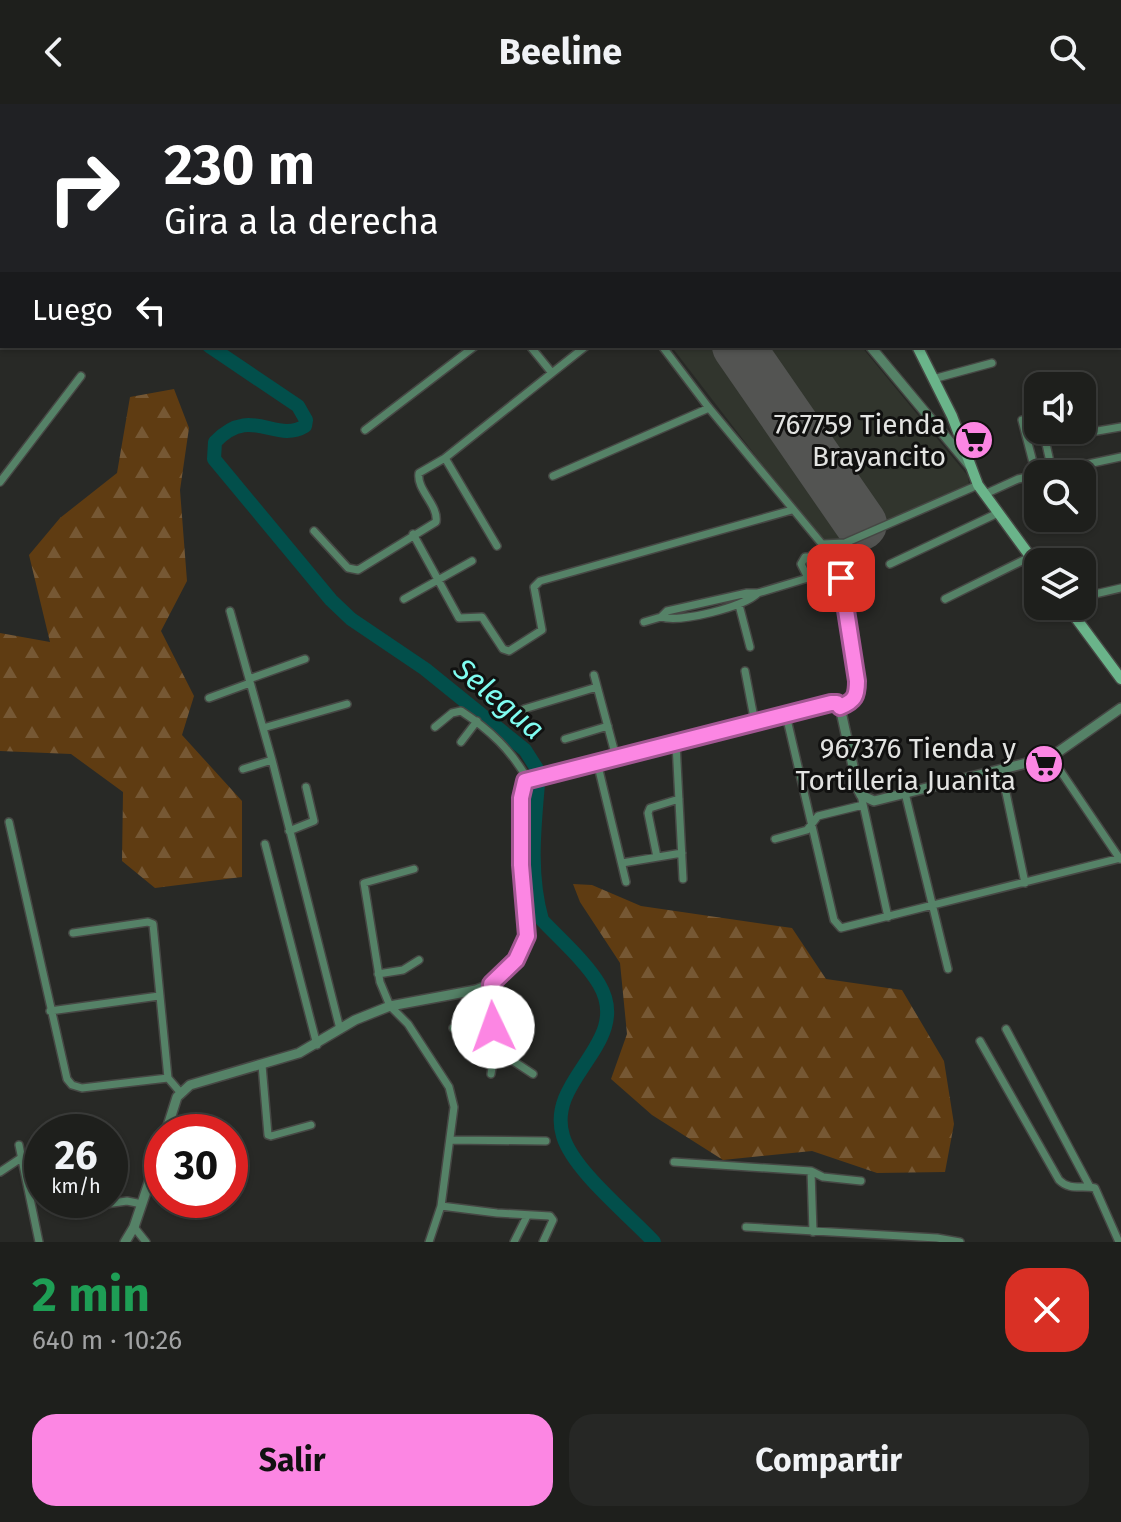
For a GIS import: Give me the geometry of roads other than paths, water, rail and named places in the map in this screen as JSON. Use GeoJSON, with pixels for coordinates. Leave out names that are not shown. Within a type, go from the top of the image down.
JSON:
{"type":"FeatureCollection","features":[{"type":"Feature","properties":{"kind":"main road"},"geometry":{"type":"LineString","coordinates":[[918,348],[952,416],[982,489],[1024,549]]}},
{"type":"Feature","properties":{"kind":"main road"},"geometry":{"type":"LineString","coordinates":[[1077,620],[1121,679]]}},
{"type":"Feature","properties":{"kind":"street"},"geometry":{"type":"LineString","coordinates":[[365,430],[472,348]]}},
{"type":"Feature","properties":{"kind":"street"},"geometry":{"type":"LineString","coordinates":[[532,348],[552,373]]}},
{"type":"Feature","properties":{"kind":"street"},"geometry":{"type":"LineString","coordinates":[[314,531],[348,568],[358,570],[436,522],[438,517],[417,477],[583,348]]}},
{"type":"Feature","properties":{"kind":"street"},"geometry":{"type":"LineString","coordinates":[[664,348],[792,510],[824,545]]}},
{"type":"Feature","properties":{"kind":"street"},"geometry":{"type":"LineString","coordinates":[[872,348],[972,469]]}},
{"type":"Feature","properties":{"kind":"street"},"geometry":{"type":"LineString","coordinates":[[933,379],[992,363]]}},
{"type":"Feature","properties":{"kind":"street"},"geometry":{"type":"LineString","coordinates":[[0,482],[81,376]]}},
{"type":"Feature","properties":{"kind":"street"},"geometry":{"type":"LineString","coordinates":[[553,476],[709,408]]}},
{"type":"Feature","properties":{"kind":"street"},"geometry":{"type":"LineString","coordinates":[[1022,420],[1032,460]]}},
{"type":"Feature","properties":{"kind":"street"},"geometry":{"type":"LineString","coordinates":[[1096,431],[1121,427]]}},
{"type":"Feature","properties":{"kind":"street"},"geometry":{"type":"LineString","coordinates":[[1096,462],[1121,457]]}},
{"type":"Feature","properties":{"kind":"street"},"geometry":{"type":"LineString","coordinates":[[445,458],[497,546]]}},
{"type":"Feature","properties":{"kind":"street"},"geometry":{"type":"LineString","coordinates":[[661,617],[667,611],[758,593],[808,578],[811,568],[809,557],[824,545],[835,545],[982,489],[1024,477]]}},
{"type":"Feature","properties":{"kind":"street"},"geometry":{"type":"LineString","coordinates":[[413,534],[459,618],[482,617],[503,649],[509,651],[542,630],[534,587],[540,581],[792,510]]}},
{"type":"Feature","properties":{"kind":"street"},"geometry":{"type":"LineString","coordinates":[[890,564],[998,513]]}},
{"type":"Feature","properties":{"kind":"street"},"geometry":{"type":"LineString","coordinates":[[835,545],[857,681],[855,699],[840,707]]}},
{"type":"Feature","properties":{"kind":"street"},"geometry":{"type":"LineString","coordinates":[[945,599],[1024,560]]}},
{"type":"Feature","properties":{"kind":"street"},"geometry":{"type":"LineString","coordinates":[[404,599],[472,561]]}},
{"type":"Feature","properties":{"kind":"street"},"geometry":{"type":"LineString","coordinates":[[1096,594],[1121,588]]}},
{"type":"Feature","properties":{"kind":"street"},"geometry":{"type":"LineString","coordinates":[[644,622],[661,617],[676,619],[739,605],[750,601],[758,593]]}},
{"type":"Feature","properties":{"kind":"street"},"geometry":{"type":"LineString","coordinates":[[739,605],[750,647]]}},
{"type":"Feature","properties":{"kind":"street"},"geometry":{"type":"LineString","coordinates":[[230,611],[272,760],[340,1029]]}},
{"type":"Feature","properties":{"kind":"street"},"geometry":{"type":"LineString","coordinates":[[209,698],[305,659]]}},
{"type":"Feature","properties":{"kind":"street"},"geometry":{"type":"LineString","coordinates":[[745,671],[755,723]]}},
{"type":"Feature","properties":{"kind":"street"},"geometry":{"type":"LineString","coordinates":[[594,675],[616,757]]}},
{"type":"Feature","properties":{"kind":"street"},"geometry":{"type":"LineString","coordinates":[[524,709],[597,687]]}},
{"type":"Feature","properties":{"kind":"street"},"geometry":{"type":"LineString","coordinates":[[172,1114],[180,1092],[190,1085],[262,1065],[317,1045],[340,1029],[390,1006],[476,990],[491,984],[516,960],[527,936],[521,865],[521,798],[523,787],[535,778],[837,703],[888,917]]}},
{"type":"Feature","properties":{"kind":"street"},"geometry":{"type":"LineString","coordinates":[[263,728],[347,704]]}},
{"type":"Feature","properties":{"kind":"street"},"geometry":{"type":"LineString","coordinates":[[775,839],[807,830],[818,816],[862,800],[874,801],[1051,757],[1121,708]]}},
{"type":"Feature","properties":{"kind":"street"},"geometry":{"type":"LineString","coordinates":[[435,727],[461,711],[492,732],[535,778]]}},
{"type":"Feature","properties":{"kind":"street"},"geometry":{"type":"LineString","coordinates":[[786,715],[811,825],[837,925],[841,928],[1120,858],[1051,757]]}},
{"type":"Feature","properties":{"kind":"street"},"geometry":{"type":"LineString","coordinates":[[461,742],[477,721]]}},
{"type":"Feature","properties":{"kind":"street"},"geometry":{"type":"LineString","coordinates":[[565,739],[608,726]]}},
{"type":"Feature","properties":{"kind":"street"},"geometry":{"type":"LineString","coordinates":[[676,743],[683,879]]}},
{"type":"Feature","properties":{"kind":"street"},"geometry":{"type":"LineString","coordinates":[[243,769],[272,760]]}},
{"type":"Feature","properties":{"kind":"street"},"geometry":{"type":"LineString","coordinates":[[597,762],[626,882]]}},
{"type":"Feature","properties":{"kind":"street"},"geometry":{"type":"LineString","coordinates":[[1001,769],[1025,883]]}},
{"type":"Feature","properties":{"kind":"street"},"geometry":{"type":"LineString","coordinates":[[289,831],[314,821],[306,787]]}},
{"type":"Feature","properties":{"kind":"street"},"geometry":{"type":"LineString","coordinates":[[905,793],[948,969]]}},
{"type":"Feature","properties":{"kind":"street"},"geometry":{"type":"LineString","coordinates":[[657,857],[648,813],[650,808],[679,799]]}},
{"type":"Feature","properties":{"kind":"street"},"geometry":{"type":"LineString","coordinates":[[9,822],[67,1079],[72,1085],[82,1088],[168,1078]]}},
{"type":"Feature","properties":{"kind":"street"},"geometry":{"type":"LineString","coordinates":[[265,844],[317,1045]]}},
{"type":"Feature","properties":{"kind":"street"},"geometry":{"type":"LineString","coordinates":[[622,863],[682,853]]}},
{"type":"Feature","properties":{"kind":"street"},"geometry":{"type":"LineString","coordinates":[[414,869],[364,883],[378,974],[390,1006],[408,1024],[449,1087],[454,1107],[441,1206],[429,1242]]}},
{"type":"Feature","properties":{"kind":"street"},"geometry":{"type":"LineString","coordinates":[[73,933],[148,922],[153,924],[168,1078],[180,1092]]}},
{"type":"Feature","properties":{"kind":"street"},"geometry":{"type":"LineString","coordinates":[[378,974],[403,970],[419,960]]}},
{"type":"Feature","properties":{"kind":"street"},"geometry":{"type":"LineString","coordinates":[[491,984],[495,1049],[491,1074]]}},
{"type":"Feature","properties":{"kind":"street"},"geometry":{"type":"LineString","coordinates":[[50,1011],[159,996]]}},
{"type":"Feature","properties":{"kind":"street"},"geometry":{"type":"LineString","coordinates":[[453,1028],[492,1020]]}},
{"type":"Feature","properties":{"kind":"street"},"geometry":{"type":"LineString","coordinates":[[1006,1029],[1090,1187],[1098,1192],[1119,1242]]}},
{"type":"Feature","properties":{"kind":"street"},"geometry":{"type":"LineString","coordinates":[[980,1041],[1059,1180],[1074,1188],[1090,1187]]}},
{"type":"Feature","properties":{"kind":"street"},"geometry":{"type":"LineString","coordinates":[[495,1049],[533,1074]]}},
{"type":"Feature","properties":{"kind":"street"},"geometry":{"type":"LineString","coordinates":[[262,1065],[268,1135],[311,1125]]}},
{"type":"Feature","properties":{"kind":"street"},"geometry":{"type":"LineString","coordinates":[[450,1140],[546,1141]]}},
{"type":"Feature","properties":{"kind":"street"},"geometry":{"type":"LineString","coordinates":[[19,1145],[39,1242]]}},
{"type":"Feature","properties":{"kind":"street"},"geometry":{"type":"LineString","coordinates":[[0,1172],[21,1158]]}},
{"type":"Feature","properties":{"kind":"street"},"geometry":{"type":"LineString","coordinates":[[674,1162],[811,1171],[823,1177],[861,1181]]}},
{"type":"Feature","properties":{"kind":"street"},"geometry":{"type":"LineString","coordinates":[[811,1171],[813,1232]]}},
{"type":"Feature","properties":{"kind":"street"},"geometry":{"type":"LineString","coordinates":[[125,1242],[144,1198]]}},
{"type":"Feature","properties":{"kind":"street"},"geometry":{"type":"LineString","coordinates":[[128,1201],[142,1204]]}},
{"type":"Feature","properties":{"kind":"street"},"geometry":{"type":"LineString","coordinates":[[441,1206],[527,1216],[545,1214],[552,1218],[543,1242]]}},
{"type":"Feature","properties":{"kind":"street"},"geometry":{"type":"LineString","coordinates":[[514,1242],[527,1216]]}},
{"type":"Feature","properties":{"kind":"street"},"geometry":{"type":"LineString","coordinates":[[134,1227],[146,1242]]}},
{"type":"Feature","properties":{"kind":"street"},"geometry":{"type":"LineString","coordinates":[[746,1227],[855,1238],[937,1238],[960,1242]]}},
{"type":"Feature","properties":{"kind":"waterway","name":"Selegua"},"geometry":{"type":"LineString","coordinates":[[212,348],[298,406],[306,420],[305,426],[294,430],[251,425],[228,431],[215,442],[214,459],[331,600],[351,619],[425,669],[525,750],[539,772],[534,865],[542,920],[594,976],[607,1005],[606,1024],[598,1043],[566,1096],[561,1115],[563,1136],[589,1177],[654,1242]]}},
{"type":"Feature","properties":{"kind":"place","name":"767759 Tienda Brayancito"},"geometry":{"type":"Point","coordinates":[974,440]}},
{"type":"Feature","properties":{"kind":"place","name":"967376 Tienda y Tortilleria Juanita"},"geometry":{"type":"Point","coordinates":[1044,764]}}]}
